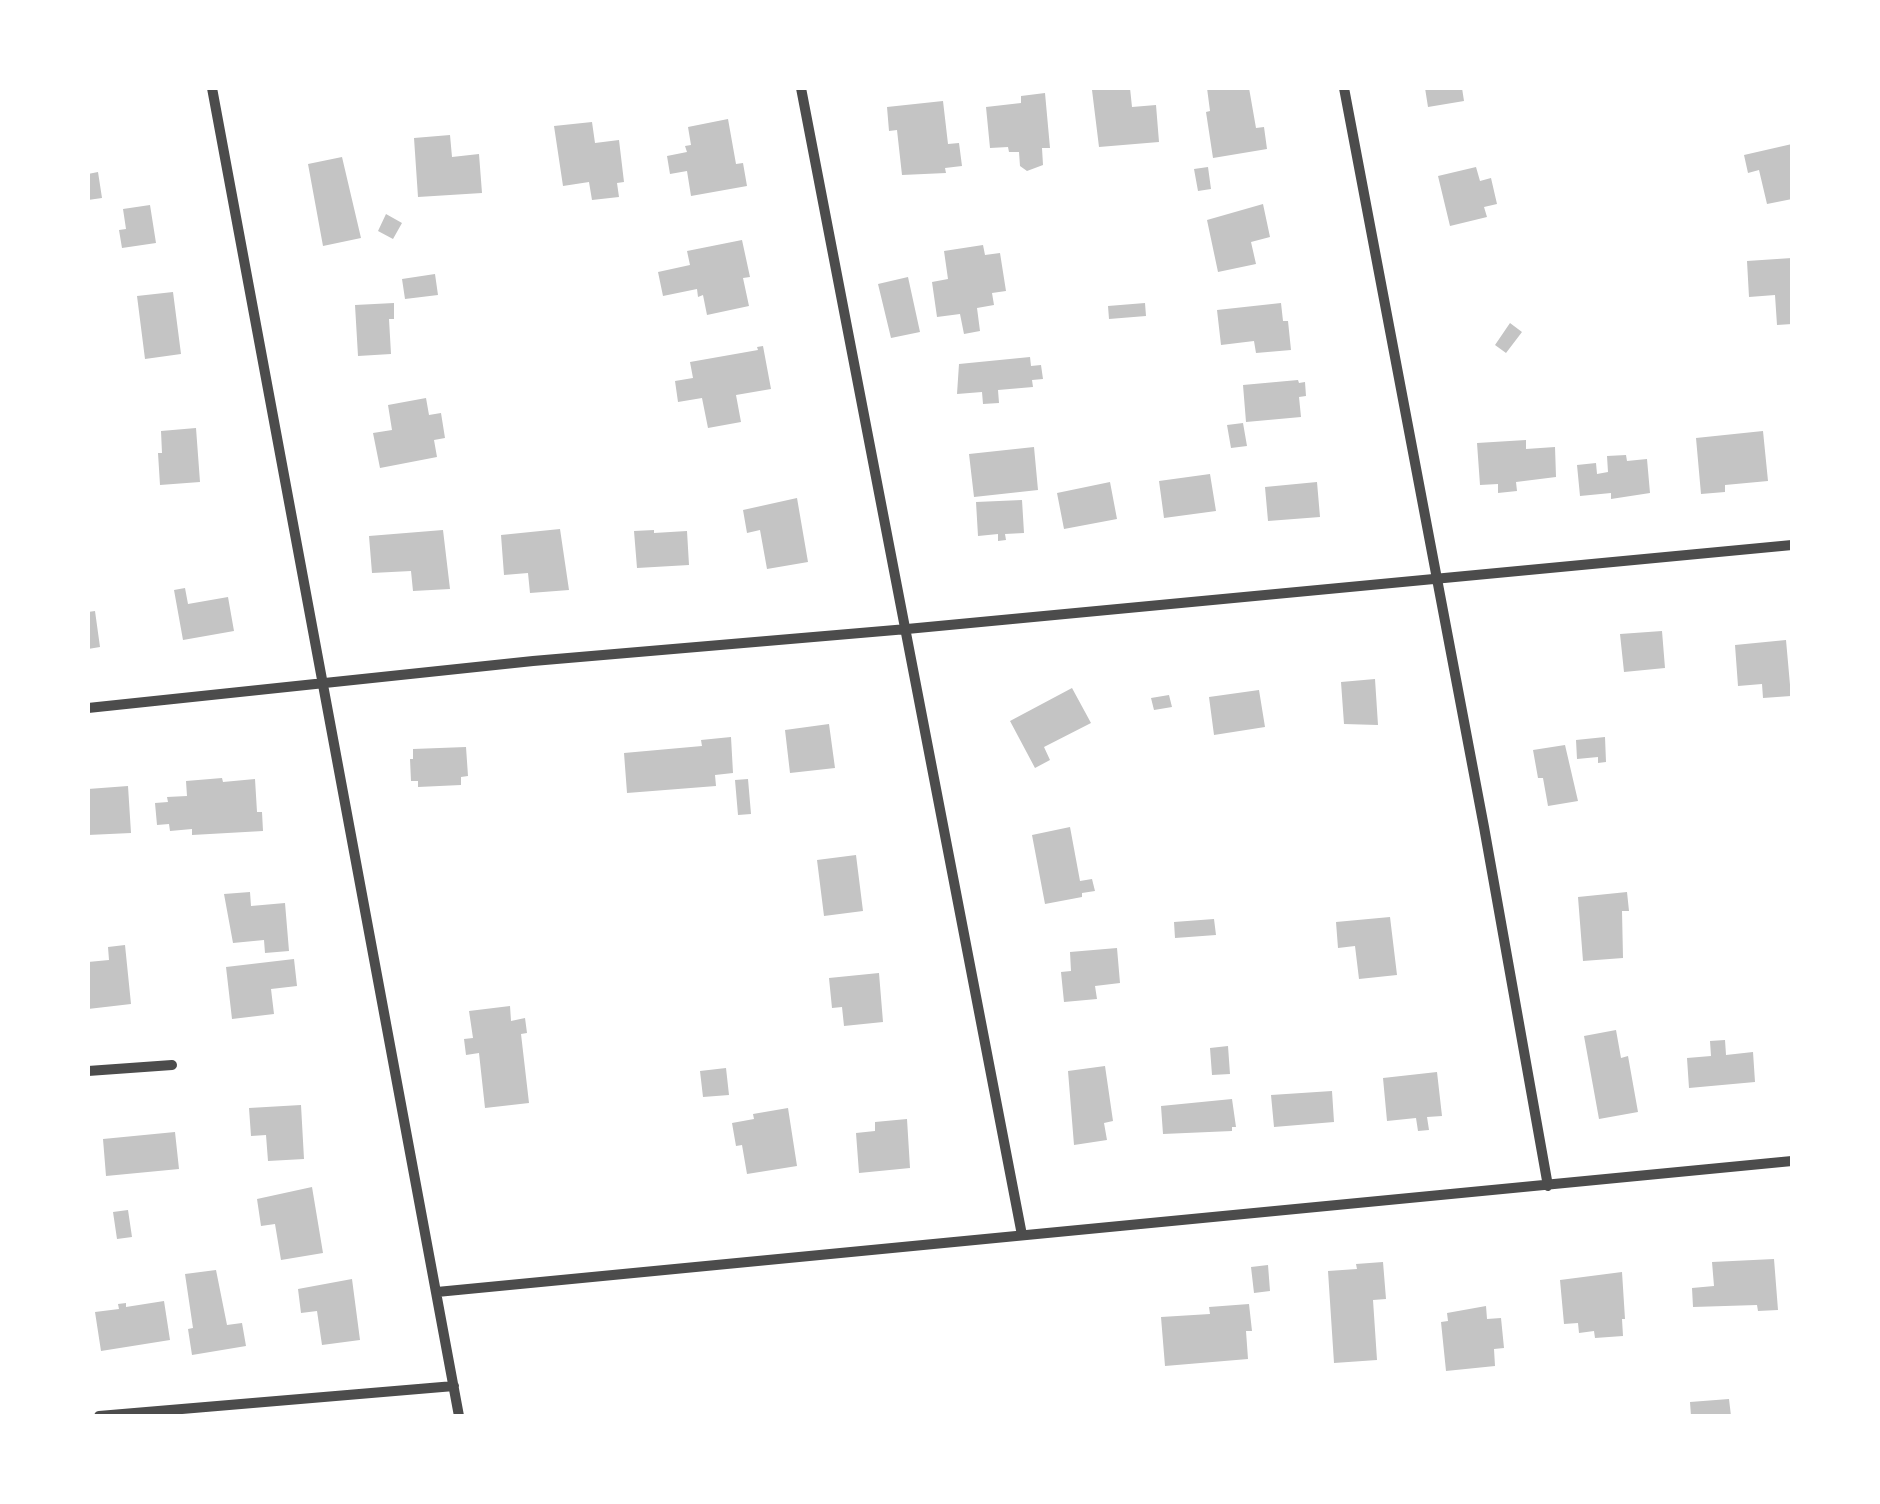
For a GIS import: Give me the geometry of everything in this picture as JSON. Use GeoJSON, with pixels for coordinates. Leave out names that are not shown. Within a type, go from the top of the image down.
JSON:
{"type":"FeatureCollection","features":[{"type":"Feature","properties":{"kind":"street"},"geometry":{"type":"LineString","coordinates":[[212,88],[460,1416]]}},
{"type":"Feature","properties":{"kind":"street"},"geometry":{"type":"LineString","coordinates":[[801,88],[1022,1235]]}},
{"type":"Feature","properties":{"kind":"street"},"geometry":{"type":"LineString","coordinates":[[1344,88],[1548,1186]]}},
{"type":"Feature","properties":{"kind":"street"},"geometry":{"type":"LineString","coordinates":[[88,708],[533,661],[1792,544]]}},
{"type":"Feature","properties":{"kind":"street"},"geometry":{"type":"LineString","coordinates":[[88,1071],[172,1066]]}},
{"type":"Feature","properties":{"kind":"street"},"geometry":{"type":"LineString","coordinates":[[436,1292],[1792,1161]]}},
{"type":"Feature","properties":{"kind":"street"},"geometry":{"type":"LineString","coordinates":[[99,1416],[454,1386]]}},
{"type":"Feature","properties":{"kind":"building"},"geometry":{"type":"Polygon","coordinates":[[[1130,88],[1132,107],[1156,105],[1159,142],[1099,147],[1092,90],[1130,88]]]}},
{"type":"Feature","properties":{"kind":"building"},"geometry":{"type":"Polygon","coordinates":[[[1207,88],[1249,88],[1256,128],[1264,127],[1267,149],[1213,158],[1206,112],[1210,111],[1207,88]]]}},
{"type":"Feature","properties":{"kind":"building"},"geometry":{"type":"Polygon","coordinates":[[[1425,88],[1462,88],[1464,101],[1428,107],[1425,88]]]}},
{"type":"Feature","properties":{"kind":"building"},"geometry":{"type":"Polygon","coordinates":[[[1045,93],[1050,148],[1042,148],[1043,165],[1027,171],[1020,166],[1019,152],[1009,152],[1008,147],[990,148],[986,107],[1021,103],[1021,96],[1045,93]]]}},
{"type":"Feature","properties":{"kind":"building"},"geometry":{"type":"Polygon","coordinates":[[[943,101],[948,144],[959,143],[962,166],[945,168],[946,173],[902,175],[897,130],[889,131],[887,107],[943,101]]]}},
{"type":"Feature","properties":{"kind":"building"},"geometry":{"type":"Polygon","coordinates":[[[728,119],[736,164],[743,163],[747,186],[691,196],[687,171],[670,174],[667,156],[687,152],[685,146],[691,145],[688,127],[728,119]]]}},
{"type":"Feature","properties":{"kind":"building"},"geometry":{"type":"Polygon","coordinates":[[[592,122],[595,143],[619,140],[624,182],[617,183],[619,197],[592,200],[589,182],[563,186],[554,126],[592,122]]]}},
{"type":"Feature","properties":{"kind":"building"},"geometry":{"type":"Polygon","coordinates":[[[450,135],[452,157],[479,154],[482,193],[418,197],[414,138],[450,135]]]}},
{"type":"Feature","properties":{"kind":"building"},"geometry":{"type":"Polygon","coordinates":[[[1792,144],[1792,199],[1767,204],[1759,170],[1748,173],[1744,155],[1792,144]]]}},
{"type":"Feature","properties":{"kind":"building"},"geometry":{"type":"Polygon","coordinates":[[[342,157],[361,238],[323,246],[308,164],[342,157]]]}},
{"type":"Feature","properties":{"kind":"building"},"geometry":{"type":"Polygon","coordinates":[[[1208,167],[1211,189],[1198,191],[1194,169],[1208,167]]]}},
{"type":"Feature","properties":{"kind":"building"},"geometry":{"type":"Polygon","coordinates":[[[1476,167],[1480,181],[1491,178],[1497,204],[1484,207],[1487,217],[1450,226],[1438,176],[1476,167]]]}},
{"type":"Feature","properties":{"kind":"building"},"geometry":{"type":"Polygon","coordinates":[[[98,172],[102,198],[88,200],[88,174],[98,172]]]}},
{"type":"Feature","properties":{"kind":"building"},"geometry":{"type":"Polygon","coordinates":[[[1263,204],[1270,237],[1251,242],[1256,264],[1218,272],[1207,220],[1263,204]]]}},
{"type":"Feature","properties":{"kind":"building"},"geometry":{"type":"Polygon","coordinates":[[[150,205],[156,243],[122,248],[119,230],[126,229],[123,209],[150,205]]]}},
{"type":"Feature","properties":{"kind":"building"},"geometry":{"type":"Polygon","coordinates":[[[386,214],[402,223],[393,239],[378,231],[386,214]]]}},
{"type":"Feature","properties":{"kind":"building"},"geometry":{"type":"Polygon","coordinates":[[[742,240],[750,277],[743,278],[749,306],[707,315],[703,295],[698,297],[697,289],[663,296],[658,272],[690,265],[687,251],[742,240]]]}},
{"type":"Feature","properties":{"kind":"building"},"geometry":{"type":"Polygon","coordinates":[[[983,245],[985,255],[1000,253],[1006,291],[992,293],[994,305],[977,308],[980,331],[964,334],[960,314],[937,317],[932,282],[948,279],[944,251],[983,245]]]}},
{"type":"Feature","properties":{"kind":"building"},"geometry":{"type":"Polygon","coordinates":[[[1792,258],[1792,324],[1777,325],[1775,295],[1749,297],[1747,261],[1792,258]]]}},
{"type":"Feature","properties":{"kind":"building"},"geometry":{"type":"Polygon","coordinates":[[[435,274],[438,295],[405,299],[402,279],[435,274]]]}},
{"type":"Feature","properties":{"kind":"building"},"geometry":{"type":"Polygon","coordinates":[[[908,277],[920,332],[891,338],[878,284],[908,277]]]}},
{"type":"Feature","properties":{"kind":"building"},"geometry":{"type":"Polygon","coordinates":[[[173,292],[181,354],[145,359],[137,296],[173,292]]]}},
{"type":"Feature","properties":{"kind":"building"},"geometry":{"type":"Polygon","coordinates":[[[394,303],[394,319],[389,319],[391,354],[358,356],[355,305],[394,303]]]}},
{"type":"Feature","properties":{"kind":"building"},"geometry":{"type":"Polygon","coordinates":[[[1145,303],[1146,316],[1109,319],[1108,306],[1145,303]]]}},
{"type":"Feature","properties":{"kind":"building"},"geometry":{"type":"Polygon","coordinates":[[[1281,303],[1283,321],[1288,321],[1291,350],[1256,353],[1254,341],[1221,345],[1217,310],[1281,303]]]}},
{"type":"Feature","properties":{"kind":"building"},"geometry":{"type":"Polygon","coordinates":[[[1510,323],[1522,332],[1506,353],[1495,345],[1510,323]]]}},
{"type":"Feature","properties":{"kind":"building"},"geometry":{"type":"Polygon","coordinates":[[[763,346],[771,389],[736,395],[741,422],[708,428],[702,398],[678,402],[675,381],[693,378],[690,362],[763,346]]]}},
{"type":"Feature","properties":{"kind":"building"},"geometry":{"type":"Polygon","coordinates":[[[1030,357],[1031,366],[1041,365],[1043,379],[1032,380],[1033,387],[998,390],[999,403],[983,404],[982,392],[957,394],[959,364],[1030,357]]]}},
{"type":"Feature","properties":{"kind":"building"},"geometry":{"type":"Polygon","coordinates":[[[1305,382],[1306,396],[1299,397],[1301,417],[1246,422],[1243,385],[1305,382]]]}},
{"type":"Feature","properties":{"kind":"building"},"geometry":{"type":"Polygon","coordinates":[[[426,398],[429,415],[441,413],[445,438],[434,440],[437,457],[380,468],[373,433],[392,430],[388,405],[426,398]]]}},
{"type":"Feature","properties":{"kind":"building"},"geometry":{"type":"Polygon","coordinates":[[[1243,423],[1247,446],[1231,448],[1227,425],[1243,423]]]}},
{"type":"Feature","properties":{"kind":"building"},"geometry":{"type":"Polygon","coordinates":[[[196,428],[200,482],[160,485],[161,431],[196,428]]]}},
{"type":"Feature","properties":{"kind":"building"},"geometry":{"type":"Polygon","coordinates":[[[1763,431],[1768,481],[1725,485],[1725,492],[1701,494],[1696,438],[1763,431]]]}},
{"type":"Feature","properties":{"kind":"building"},"geometry":{"type":"Polygon","coordinates":[[[1526,440],[1526,449],[1555,447],[1556,477],[1516,482],[1517,491],[1498,493],[1498,484],[1480,485],[1477,443],[1526,440]]]}},
{"type":"Feature","properties":{"kind":"building"},"geometry":{"type":"Polygon","coordinates":[[[1034,447],[1038,490],[974,497],[969,454],[1034,447]]]}},
{"type":"Feature","properties":{"kind":"building"},"geometry":{"type":"Polygon","coordinates":[[[1626,455],[1627,461],[1647,459],[1650,493],[1611,499],[1611,493],[1580,496],[1577,465],[1596,463],[1597,474],[1608,472],[1607,456],[1626,455]]]}},
{"type":"Feature","properties":{"kind":"building"},"geometry":{"type":"Polygon","coordinates":[[[1210,474],[1216,511],[1164,518],[1159,481],[1210,474]]]}},
{"type":"Feature","properties":{"kind":"building"},"geometry":{"type":"Polygon","coordinates":[[[1110,482],[1117,519],[1064,529],[1057,493],[1110,482]]]}},
{"type":"Feature","properties":{"kind":"building"},"geometry":{"type":"Polygon","coordinates":[[[1317,482],[1320,517],[1268,521],[1265,487],[1317,482]]]}},
{"type":"Feature","properties":{"kind":"building"},"geometry":{"type":"Polygon","coordinates":[[[797,498],[808,562],[767,569],[760,530],[747,533],[743,510],[797,498]]]}},
{"type":"Feature","properties":{"kind":"building"},"geometry":{"type":"Polygon","coordinates":[[[1022,500],[1024,533],[1005,534],[1006,540],[998,541],[998,534],[978,536],[976,502],[1022,500]]]}},
{"type":"Feature","properties":{"kind":"building"},"geometry":{"type":"Polygon","coordinates":[[[560,529],[569,590],[530,593],[528,573],[504,575],[501,535],[560,529]]]}},
{"type":"Feature","properties":{"kind":"building"},"geometry":{"type":"Polygon","coordinates":[[[443,530],[450,589],[413,591],[411,571],[372,573],[369,536],[443,530]]]}},
{"type":"Feature","properties":{"kind":"building"},"geometry":{"type":"Polygon","coordinates":[[[634,531],[687,531],[689,565],[637,568],[634,531]]]}},
{"type":"Feature","properties":{"kind":"building"},"geometry":{"type":"Polygon","coordinates":[[[185,588],[188,604],[228,597],[234,631],[183,640],[174,590],[185,588]]]}},
{"type":"Feature","properties":{"kind":"building"},"geometry":{"type":"Polygon","coordinates":[[[95,611],[100,647],[88,649],[88,612],[95,611]]]}},
{"type":"Feature","properties":{"kind":"building"},"geometry":{"type":"Polygon","coordinates":[[[1662,631],[1665,668],[1624,672],[1620,634],[1662,631]]]}},
{"type":"Feature","properties":{"kind":"building"},"geometry":{"type":"Polygon","coordinates":[[[1786,640],[1791,696],[1763,698],[1762,684],[1738,686],[1735,645],[1786,640]]]}},
{"type":"Feature","properties":{"kind":"building"},"geometry":{"type":"Polygon","coordinates":[[[1375,679],[1378,725],[1344,724],[1341,682],[1375,679]]]}},
{"type":"Feature","properties":{"kind":"building"},"geometry":{"type":"Polygon","coordinates":[[[1072,688],[1091,723],[1044,747],[1050,760],[1035,768],[1010,721],[1072,688]]]}},
{"type":"Feature","properties":{"kind":"building"},"geometry":{"type":"Polygon","coordinates":[[[1259,690],[1265,727],[1214,735],[1209,697],[1259,690]]]}},
{"type":"Feature","properties":{"kind":"building"},"geometry":{"type":"Polygon","coordinates":[[[1169,695],[1172,707],[1154,710],[1151,698],[1169,695]]]}},
{"type":"Feature","properties":{"kind":"building"},"geometry":{"type":"Polygon","coordinates":[[[829,724],[835,768],[790,773],[785,730],[829,724]]]}},
{"type":"Feature","properties":{"kind":"building"},"geometry":{"type":"Polygon","coordinates":[[[731,737],[733,773],[715,775],[716,786],[627,793],[624,753],[702,746],[701,740],[731,737]]]}},
{"type":"Feature","properties":{"kind":"building"},"geometry":{"type":"Polygon","coordinates":[[[1605,737],[1606,762],[1598,763],[1598,757],[1577,759],[1576,740],[1605,737]]]}},
{"type":"Feature","properties":{"kind":"building"},"geometry":{"type":"Polygon","coordinates":[[[1565,745],[1578,801],[1548,806],[1533,750],[1565,745]]]}},
{"type":"Feature","properties":{"kind":"building"},"geometry":{"type":"Polygon","coordinates":[[[466,747],[468,776],[461,777],[461,785],[418,787],[418,781],[411,781],[413,749],[466,747]]]}},
{"type":"Feature","properties":{"kind":"building"},"geometry":{"type":"Polygon","coordinates":[[[222,778],[223,782],[255,779],[257,812],[262,812],[263,831],[192,835],[192,829],[170,831],[169,824],[157,825],[155,803],[168,802],[167,797],[187,796],[186,781],[222,778]]]}},
{"type":"Feature","properties":{"kind":"building"},"geometry":{"type":"Polygon","coordinates":[[[748,779],[751,814],[738,815],[735,780],[748,779]]]}},
{"type":"Feature","properties":{"kind":"building"},"geometry":{"type":"Polygon","coordinates":[[[128,786],[131,833],[88,835],[88,789],[128,786]]]}},
{"type":"Feature","properties":{"kind":"building"},"geometry":{"type":"Polygon","coordinates":[[[1070,827],[1080,881],[1092,879],[1095,891],[1045,904],[1032,835],[1070,827]]]}},
{"type":"Feature","properties":{"kind":"building"},"geometry":{"type":"Polygon","coordinates":[[[856,855],[863,911],[824,916],[817,860],[856,855]]]}},
{"type":"Feature","properties":{"kind":"building"},"geometry":{"type":"Polygon","coordinates":[[[250,892],[251,906],[285,903],[289,951],[265,953],[264,940],[233,943],[224,894],[250,892]]]}},
{"type":"Feature","properties":{"kind":"building"},"geometry":{"type":"Polygon","coordinates":[[[1627,892],[1629,911],[1622,911],[1623,958],[1583,961],[1578,897],[1627,892]]]}},
{"type":"Feature","properties":{"kind":"building"},"geometry":{"type":"Polygon","coordinates":[[[1390,917],[1397,975],[1359,979],[1355,946],[1338,948],[1336,922],[1390,917]]]}},
{"type":"Feature","properties":{"kind":"building"},"geometry":{"type":"Polygon","coordinates":[[[1214,919],[1216,935],[1175,938],[1174,922],[1214,919]]]}},
{"type":"Feature","properties":{"kind":"building"},"geometry":{"type":"Polygon","coordinates":[[[125,945],[131,1004],[88,1009],[88,962],[109,960],[108,947],[125,945]]]}},
{"type":"Feature","properties":{"kind":"building"},"geometry":{"type":"Polygon","coordinates":[[[1117,948],[1120,983],[1095,986],[1097,999],[1064,1002],[1061,972],[1071,971],[1070,952],[1117,948]]]}},
{"type":"Feature","properties":{"kind":"building"},"geometry":{"type":"Polygon","coordinates":[[[294,959],[297,986],[271,989],[274,1014],[232,1019],[226,967],[294,959]]]}},
{"type":"Feature","properties":{"kind":"building"},"geometry":{"type":"Polygon","coordinates":[[[879,973],[883,1022],[844,1026],[842,1007],[832,1008],[829,978],[879,973]]]}},
{"type":"Feature","properties":{"kind":"building"},"geometry":{"type":"Polygon","coordinates":[[[510,1006],[511,1021],[525,1018],[527,1033],[521,1034],[529,1103],[485,1108],[479,1053],[466,1055],[464,1039],[473,1038],[469,1011],[510,1006]]]}},
{"type":"Feature","properties":{"kind":"building"},"geometry":{"type":"Polygon","coordinates":[[[1616,1030],[1621,1058],[1628,1056],[1638,1112],[1599,1119],[1584,1036],[1616,1030]]]}},
{"type":"Feature","properties":{"kind":"building"},"geometry":{"type":"Polygon","coordinates":[[[1725,1040],[1726,1055],[1753,1052],[1755,1082],[1689,1088],[1687,1058],[1711,1056],[1710,1041],[1725,1040]]]}},
{"type":"Feature","properties":{"kind":"building"},"geometry":{"type":"Polygon","coordinates":[[[1228,1046],[1230,1074],[1212,1075],[1210,1048],[1228,1046]]]}},
{"type":"Feature","properties":{"kind":"building"},"geometry":{"type":"Polygon","coordinates":[[[1105,1066],[1113,1121],[1104,1123],[1107,1140],[1074,1145],[1068,1071],[1105,1066]]]}},
{"type":"Feature","properties":{"kind":"building"},"geometry":{"type":"Polygon","coordinates":[[[726,1068],[729,1095],[703,1097],[700,1071],[726,1068]]]}},
{"type":"Feature","properties":{"kind":"building"},"geometry":{"type":"Polygon","coordinates":[[[1437,1072],[1442,1116],[1427,1117],[1429,1130],[1418,1131],[1416,1118],[1387,1121],[1383,1078],[1437,1072]]]}},
{"type":"Feature","properties":{"kind":"building"},"geometry":{"type":"Polygon","coordinates":[[[1332,1091],[1334,1122],[1274,1127],[1271,1095],[1332,1091]]]}},
{"type":"Feature","properties":{"kind":"building"},"geometry":{"type":"Polygon","coordinates":[[[1232,1099],[1236,1127],[1232,1131],[1163,1134],[1161,1106],[1232,1099]]]}},
{"type":"Feature","properties":{"kind":"building"},"geometry":{"type":"Polygon","coordinates":[[[301,1105],[304,1159],[268,1161],[266,1135],[251,1136],[249,1108],[301,1105]]]}},
{"type":"Feature","properties":{"kind":"building"},"geometry":{"type":"Polygon","coordinates":[[[788,1108],[797,1166],[747,1174],[742,1145],[736,1146],[732,1123],[754,1119],[753,1114],[788,1108]]]}},
{"type":"Feature","properties":{"kind":"building"},"geometry":{"type":"Polygon","coordinates":[[[907,1119],[910,1168],[859,1173],[856,1133],[875,1131],[875,1122],[907,1119]]]}},
{"type":"Feature","properties":{"kind":"building"},"geometry":{"type":"Polygon","coordinates":[[[175,1132],[179,1169],[106,1176],[103,1139],[175,1132]]]}},
{"type":"Feature","properties":{"kind":"building"},"geometry":{"type":"Polygon","coordinates":[[[312,1187],[323,1253],[281,1260],[275,1224],[261,1226],[257,1199],[312,1187]]]}},
{"type":"Feature","properties":{"kind":"building"},"geometry":{"type":"Polygon","coordinates":[[[128,1210],[132,1237],[117,1239],[113,1212],[128,1210]]]}},
{"type":"Feature","properties":{"kind":"building"},"geometry":{"type":"Polygon","coordinates":[[[1774,1259],[1778,1310],[1758,1311],[1757,1305],[1693,1307],[1692,1288],[1714,1286],[1712,1262],[1774,1259]]]}},
{"type":"Feature","properties":{"kind":"building"},"geometry":{"type":"Polygon","coordinates":[[[1383,1262],[1386,1299],[1373,1300],[1377,1360],[1334,1363],[1328,1271],[1383,1262]]]}},
{"type":"Feature","properties":{"kind":"building"},"geometry":{"type":"Polygon","coordinates":[[[1268,1265],[1270,1291],[1254,1293],[1251,1267],[1268,1265]]]}},
{"type":"Feature","properties":{"kind":"building"},"geometry":{"type":"Polygon","coordinates":[[[216,1270],[227,1325],[242,1323],[246,1346],[192,1355],[188,1329],[193,1328],[185,1274],[216,1270]]]}},
{"type":"Feature","properties":{"kind":"building"},"geometry":{"type":"Polygon","coordinates":[[[1622,1272],[1623,1336],[1595,1338],[1594,1331],[1579,1333],[1578,1323],[1564,1324],[1560,1280],[1622,1272]]]}},
{"type":"Feature","properties":{"kind":"building"},"geometry":{"type":"Polygon","coordinates":[[[352,1279],[360,1340],[322,1345],[317,1311],[301,1313],[298,1289],[352,1279]]]}},
{"type":"Feature","properties":{"kind":"building"},"geometry":{"type":"Polygon","coordinates":[[[164,1301],[170,1340],[101,1351],[95,1312],[119,1309],[118,1304],[126,1303],[126,1307],[164,1301]]]}},
{"type":"Feature","properties":{"kind":"building"},"geometry":{"type":"Polygon","coordinates":[[[1249,1304],[1252,1331],[1246,1331],[1248,1359],[1165,1366],[1161,1317],[1210,1314],[1209,1307],[1249,1304]]]}},
{"type":"Feature","properties":{"kind":"building"},"geometry":{"type":"Polygon","coordinates":[[[1486,1306],[1487,1319],[1501,1318],[1504,1348],[1494,1349],[1495,1366],[1446,1371],[1441,1322],[1448,1321],[1447,1313],[1486,1306]]]}},
{"type":"Feature","properties":{"kind":"building"},"geometry":{"type":"Polygon","coordinates":[[[1729,1399],[1731,1416],[1691,1416],[1690,1402],[1729,1399]]]}}]}
